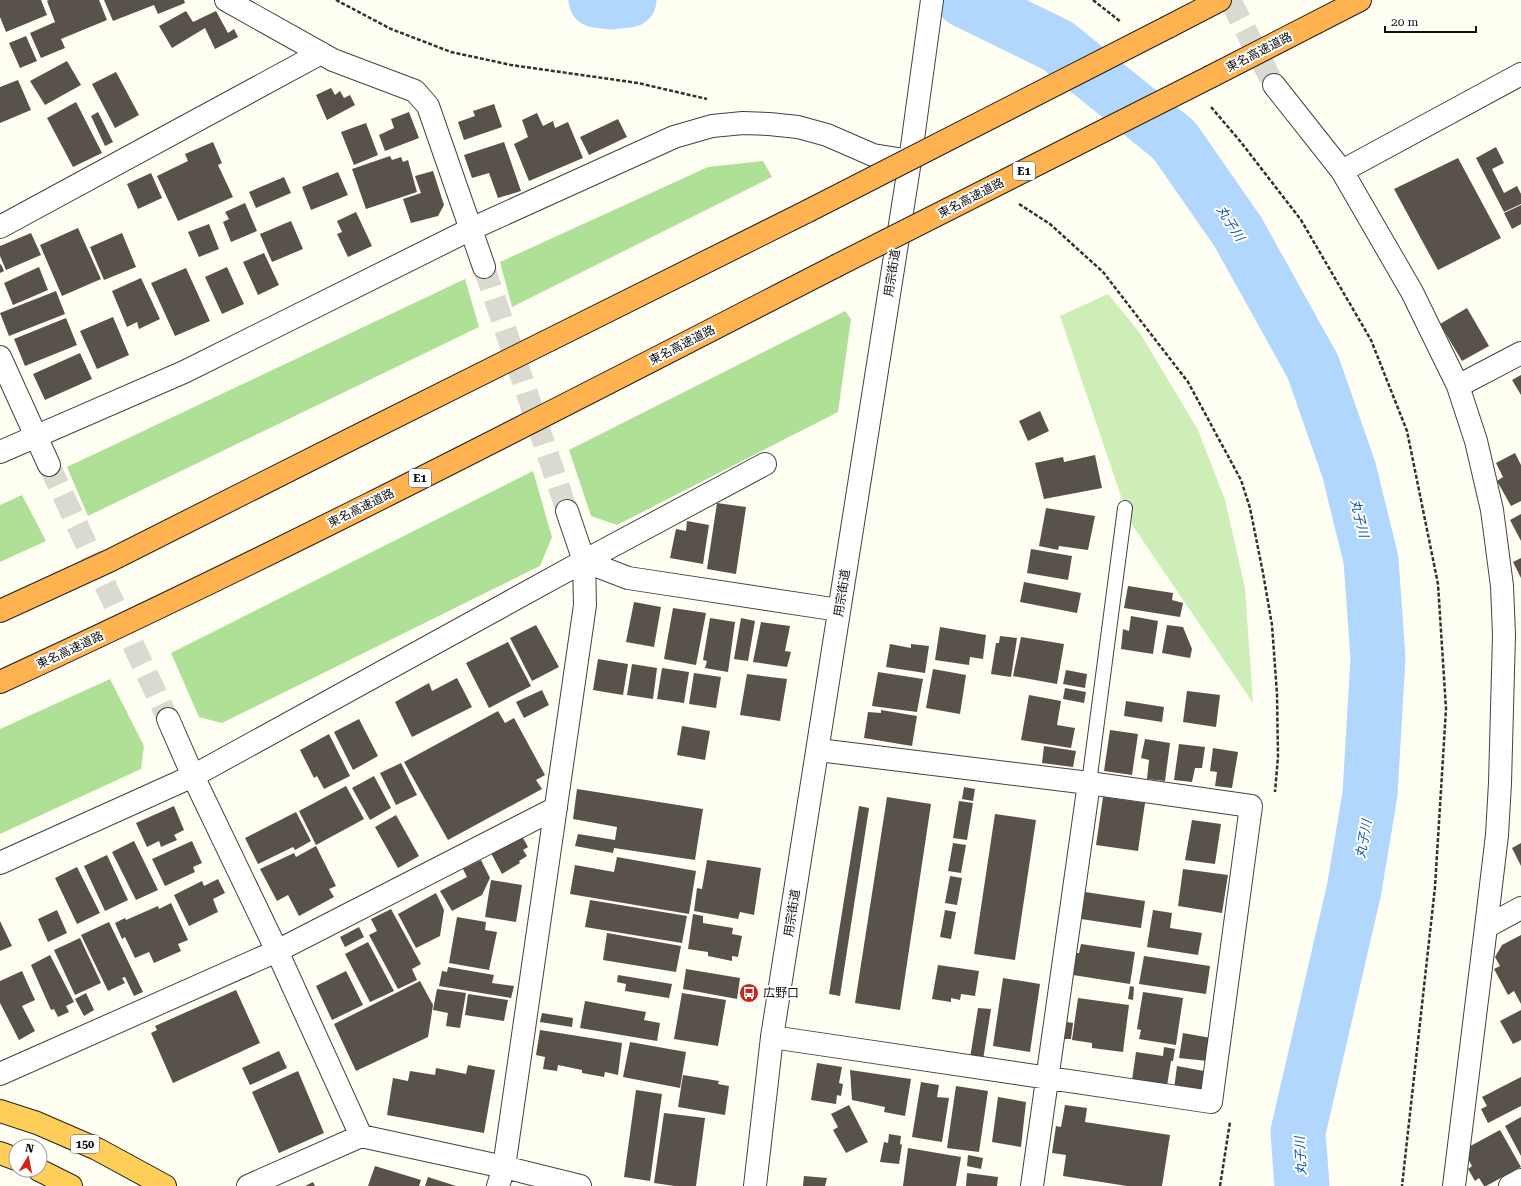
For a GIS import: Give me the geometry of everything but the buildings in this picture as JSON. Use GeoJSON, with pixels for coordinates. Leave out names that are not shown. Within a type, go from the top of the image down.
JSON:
{"type":"FeatureCollection","features":[{"type":"Feature","properties":{"kind":"highway"},"geometry":{"type":"LineString","coordinates":[[0,611],[109,560],[808,211],[1220,0]]}},
{"type":"Feature","properties":{"kind":"highway","name":"東名高速道路"},"geometry":{"type":"LineString","coordinates":[[0,682],[135,620],[486,446],[836,266],[1360,0]]}},
{"type":"Feature","properties":{"kind":"highway","name":"150"},"geometry":{"type":"LineString","coordinates":[[0,1110],[37,1123],[97,1149],[165,1186]]}},
{"type":"Feature","properties":{"kind":"highway"},"geometry":{"type":"LineString","coordinates":[[48,1174],[71,1186]]}},
{"type":"Feature","properties":{"kind":"street"},"geometry":{"type":"LineString","coordinates":[[226,0],[334,60],[416,90],[428,106],[484,267]]}},
{"type":"Feature","properties":{"kind":"street","name":"用宗街道"},"geometry":{"type":"LineString","coordinates":[[758,1180],[772,1037],[910,161],[932,0]]}},
{"type":"Feature","properties":{"kind":"street"},"geometry":{"type":"LineString","coordinates":[[0,226],[321,53]]}},
{"type":"Feature","properties":{"kind":"street"},"geometry":{"type":"LineString","coordinates":[[1342,171],[1521,74]]}},
{"type":"Feature","properties":{"kind":"street"},"geometry":{"type":"LineString","coordinates":[[1274,85],[1342,171],[1412,292],[1458,386],[1476,442],[1492,510],[1502,586],[1512,630],[1496,835],[1454,1186]]}},
{"type":"Feature","properties":{"kind":"street"},"geometry":{"type":"LineString","coordinates":[[0,452],[184,372],[471,229],[674,137],[712,126],[743,123],[798,127],[827,136],[873,155],[910,161]]}},
{"type":"Feature","properties":{"kind":"street"},"geometry":{"type":"LineString","coordinates":[[1458,386],[1521,353]]}},
{"type":"Feature","properties":{"kind":"street"},"geometry":{"type":"LineString","coordinates":[[0,357],[49,465]]}},
{"type":"Feature","properties":{"kind":"street"},"geometry":{"type":"LineString","coordinates":[[0,863],[193,776],[584,561],[765,464]]}},
{"type":"Feature","properties":{"kind":"street"},"geometry":{"type":"LineString","coordinates":[[501,1176],[585,605],[584,561],[567,511]]}},
{"type":"Feature","properties":{"kind":"street"},"geometry":{"type":"LineString","coordinates":[[584,561],[628,578],[839,610]]}},
{"type":"Feature","properties":{"kind":"street"},"geometry":{"type":"LineString","coordinates":[[168,719],[193,776],[277,951],[361,1136]]}},
{"type":"Feature","properties":{"kind":"street"},"geometry":{"type":"LineString","coordinates":[[772,1037],[1211,1102],[1251,806],[818,750]]}},
{"type":"Feature","properties":{"kind":"street"},"geometry":{"type":"LineString","coordinates":[[1032,1186],[1089,784]]}},
{"type":"Feature","properties":{"kind":"street"},"geometry":{"type":"LineString","coordinates":[[0,1074],[277,951],[556,808]]}},
{"type":"Feature","properties":{"kind":"street"},"geometry":{"type":"LineString","coordinates":[[1486,927],[1521,908]]}},
{"type":"Feature","properties":{"kind":"street"},"geometry":{"type":"LineString","coordinates":[[248,1186],[361,1136],[501,1176],[580,1186]]}},
{"type":"Feature","properties":{"kind":"street"},"geometry":{"type":"LineString","coordinates":[[1510,1186],[1521,1180]]}},
{"type":"Feature","properties":{"kind":"lane"},"geometry":{"type":"LineString","coordinates":[[1089,784],[1125,508]]}},
{"type":"Feature","properties":{"kind":"path"},"geometry":{"type":"LineString","coordinates":[[336,0],[391,29],[451,52],[511,65],[638,83],[714,100]]}},
{"type":"Feature","properties":{"kind":"path"},"geometry":{"type":"LineString","coordinates":[[1093,0],[1127,26]]}},
{"type":"Feature","properties":{"kind":"path"},"geometry":{"type":"LineString","coordinates":[[1210,106],[1240,141],[1301,220],[1371,340],[1408,431],[1438,584],[1446,709],[1434,887],[1402,1186]]}},
{"type":"Feature","properties":{"kind":"path"},"geometry":{"type":"LineString","coordinates":[[1017,203],[1050,224],[1103,272],[1188,382],[1241,480],[1250,508],[1272,625],[1277,694],[1278,757],[1275,794]]}},
{"type":"Feature","properties":{"kind":"path"},"geometry":{"type":"LineString","coordinates":[[1220,1186],[1231,1115]]}},
{"type":"Feature","properties":{"kind":"green space"},"geometry":{"type":"Polygon","coordinates":[[[763,161],[772,177],[512,307],[500,262],[708,167],[763,161]]]}},
{"type":"Feature","properties":{"kind":"green space"},"geometry":{"type":"Polygon","coordinates":[[[465,279],[479,327],[88,516],[67,467],[465,279]]]}},
{"type":"Feature","properties":{"kind":"green space"},"geometry":{"type":"Polygon","coordinates":[[[1108,294],[1140,333],[1198,430],[1225,500],[1245,588],[1253,703],[1133,526],[1125,508],[1060,316],[1108,294]]]}},
{"type":"Feature","properties":{"kind":"green space"},"geometry":{"type":"Polygon","coordinates":[[[845,311],[851,319],[838,412],[617,525],[591,516],[569,450],[845,311]]]}},
{"type":"Feature","properties":{"kind":"green space"},"geometry":{"type":"Polygon","coordinates":[[[533,471],[552,537],[540,566],[222,723],[199,717],[171,653],[533,471]]]}},
{"type":"Feature","properties":{"kind":"green space"},"geometry":{"type":"Polygon","coordinates":[[[22,495],[46,541],[0,562],[0,505],[22,495]]]}},
{"type":"Feature","properties":{"kind":"green space"},"geometry":{"type":"Polygon","coordinates":[[[110,679],[144,746],[141,769],[0,834],[0,729],[110,679]]]}},
{"type":"Feature","properties":{"kind":"waterway","name":"丸子川"},"geometry":{"type":"LineString","coordinates":[[596,0],[611,2],[629,0]]}},
{"type":"Feature","properties":{"kind":"waterway","name":"丸子川"},"geometry":{"type":"LineString","coordinates":[[964,0],[1058,46],[1174,140],[1238,232],[1313,367],[1349,470],[1371,560],[1378,658],[1370,794],[1354,890],[1298,1132],[1302,1186]]}},
{"type":"Feature","properties":{"kind":"tunnel"},"geometry":{"type":"LineString","coordinates":[[1230,0],[1274,85]]}},
{"type":"Feature","properties":{"kind":"tunnel"},"geometry":{"type":"LineString","coordinates":[[484,267],[567,511]]}},
{"type":"Feature","properties":{"kind":"tunnel"},"geometry":{"type":"LineString","coordinates":[[49,465],[168,719]]}},
{"type":"Feature","properties":{"kind":"place","name":"広野口"},"geometry":{"type":"Point","coordinates":[749,993]}}]}
